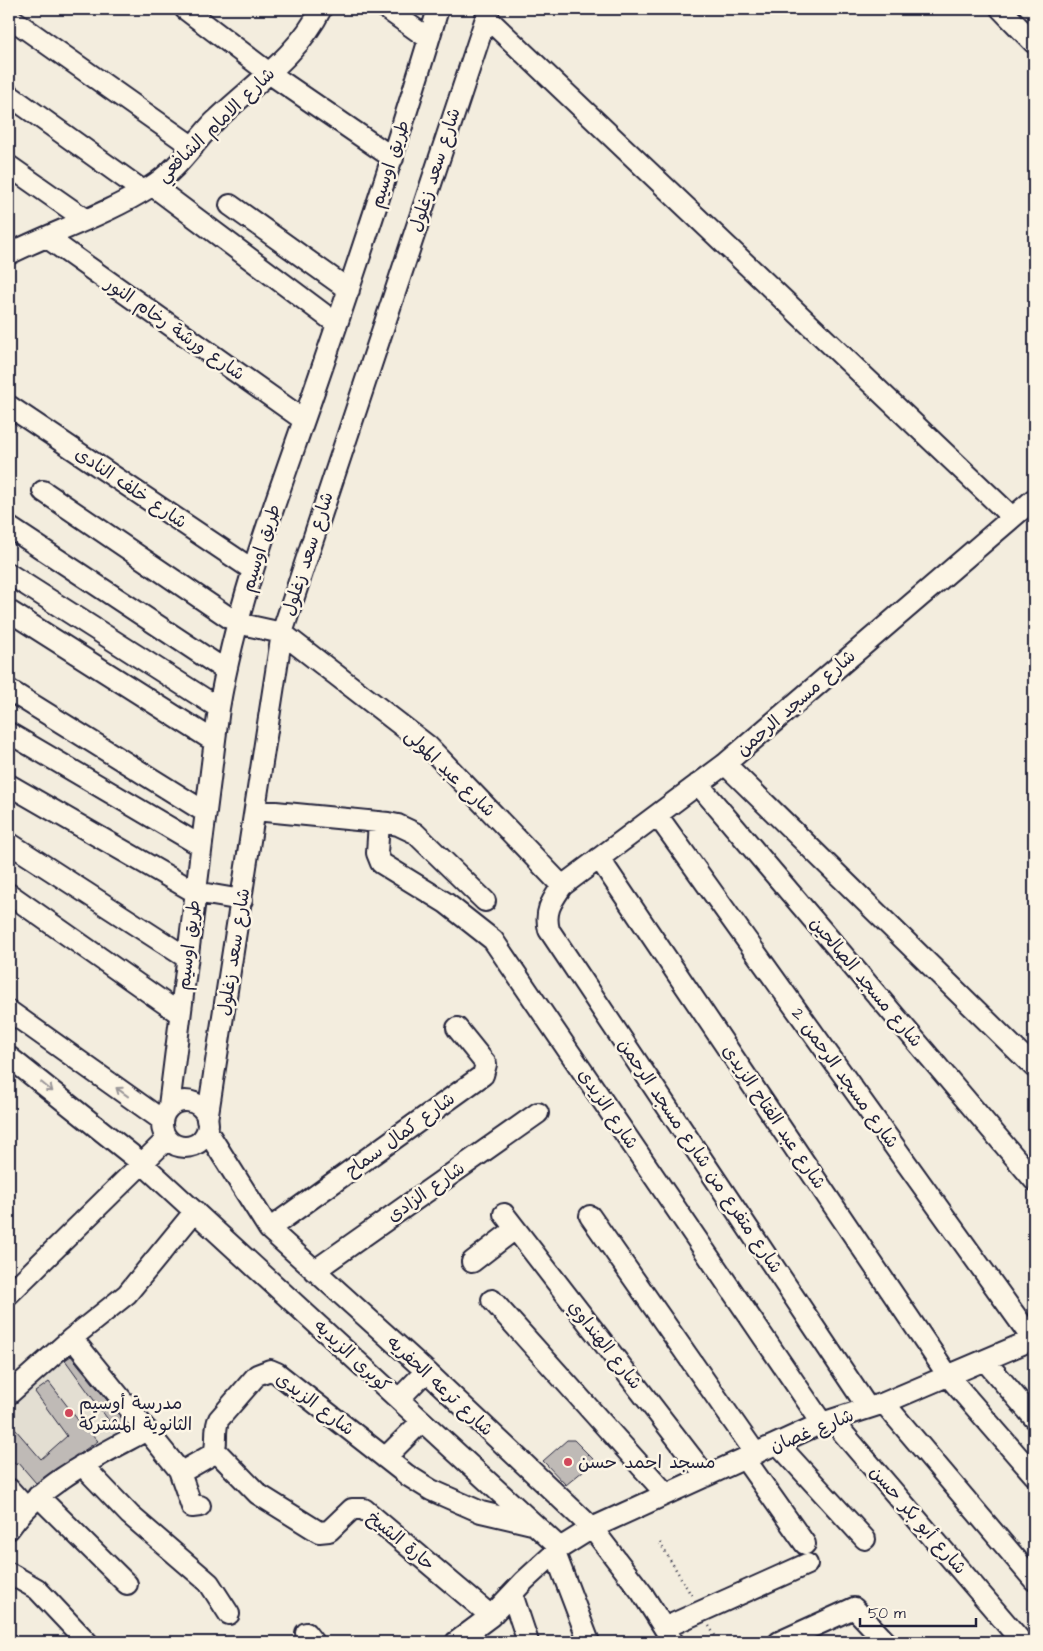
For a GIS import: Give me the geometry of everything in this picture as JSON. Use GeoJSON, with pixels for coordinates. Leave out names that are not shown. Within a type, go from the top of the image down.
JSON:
{"type":"FeatureCollection","features":[{"type":"Feature","properties":{"kind":"street"},"geometry":{"type":"LineString","coordinates":[[185,9],[268,73],[393,158]]}},
{"type":"Feature","properties":{"kind":"street","name":"شارع الامام الشافعي"},"geometry":{"type":"LineString","coordinates":[[12,248],[46,238],[148,189],[174,168],[214,123],[301,40],[321,9]]}},
{"type":"Feature","properties":{"kind":"street"},"geometry":{"type":"LineString","coordinates":[[387,9],[429,39]]}},
{"type":"Feature","properties":{"kind":"street","name":"طريق اوسيم"},"geometry":{"type":"LineString","coordinates":[[166,1122],[214,741],[225,670],[237,623],[254,570],[393,158],[438,9]]}},
{"type":"Feature","properties":{"kind":"street"},"geometry":{"type":"LineString","coordinates":[[1001,9],[1034,43]]}},
{"type":"Feature","properties":{"kind":"street"},"geometry":{"type":"LineString","coordinates":[[487,13],[1012,517]]}},
{"type":"Feature","properties":{"kind":"street","name":"شارع سعد زغلول"},"geometry":{"type":"LineString","coordinates":[[207,1125],[282,633],[487,13]]}},
{"type":"Feature","properties":{"kind":"street"},"geometry":{"type":"LineString","coordinates":[[9,17],[192,147]]}},
{"type":"Feature","properties":{"kind":"street"},"geometry":{"type":"LineString","coordinates":[[9,95],[148,189],[337,324]]}},
{"type":"Feature","properties":{"kind":"street"},"geometry":{"type":"LineString","coordinates":[[9,166],[86,220]]}},
{"type":"Feature","properties":{"kind":"street"},"geometry":{"type":"LineString","coordinates":[[230,205],[349,290]]}},
{"type":"Feature","properties":{"kind":"street","name":"شارع ورشة رخام النور"},"geometry":{"type":"LineString","coordinates":[[46,238],[304,420]]}},
{"type":"Feature","properties":{"kind":"street","name":"شارع خلف النادى"},"geometry":{"type":"LineString","coordinates":[[9,406],[254,570]]}},
{"type":"Feature","properties":{"kind":"street"},"geometry":{"type":"LineString","coordinates":[[43,491],[237,623],[282,633]]}},
{"type":"Feature","properties":{"kind":"street","name":"شارع مسجد الرحمن"},"geometry":{"type":"LineString","coordinates":[[557,893],[599,858],[725,764],[1034,498]]}},
{"type":"Feature","properties":{"kind":"street"},"geometry":{"type":"LineString","coordinates":[[9,527],[225,670]]}},
{"type":"Feature","properties":{"kind":"street"},"geometry":{"type":"LineString","coordinates":[[9,574],[219,708]]}},
{"type":"Feature","properties":{"kind":"street"},"geometry":{"type":"LineString","coordinates":[[9,610],[214,741]]}},
{"type":"Feature","properties":{"kind":"street","name":"شارع عبد المولى"},"geometry":{"type":"LineString","coordinates":[[282,633],[428,746],[557,893]]}},
{"type":"Feature","properties":{"kind":"street"},"geometry":{"type":"LineString","coordinates":[[9,690],[205,812]]}},
{"type":"Feature","properties":{"kind":"street"},"geometry":{"type":"LineString","coordinates":[[9,734],[201,846]]}},
{"type":"Feature","properties":{"kind":"street"},"geometry":{"type":"LineString","coordinates":[[725,764],[1034,1067]]}},
{"type":"Feature","properties":{"kind":"street","name":"شارع مسجد الصالحين"},"geometry":{"type":"LineString","coordinates":[[698,784],[1034,1180]]}},
{"type":"Feature","properties":{"kind":"street"},"geometry":{"type":"LineString","coordinates":[[9,785],[195,892],[242,900]]}},
{"type":"Feature","properties":{"kind":"street"},"geometry":{"type":"LineString","coordinates":[[255,810],[398,825],[415,833],[485,901]]}},
{"type":"Feature","properties":{"kind":"street","name":"شارع مسجد الرحمن 2"},"geometry":{"type":"LineString","coordinates":[[657,815],[1034,1340]]}},
{"type":"Feature","properties":{"kind":"street","name":"شارع الزيدى"},"geometry":{"type":"LineString","coordinates":[[379,822],[377,853],[382,863],[453,908],[492,940],[827,1422]]}},
{"type":"Feature","properties":{"kind":"street"},"geometry":{"type":"LineString","coordinates":[[9,843],[187,958]]}},
{"type":"Feature","properties":{"kind":"street","name":"شارع عبد الفتاح الزيدى"},"geometry":{"type":"LineString","coordinates":[[599,858],[949,1376],[1034,1475]]}},
{"type":"Feature","properties":{"kind":"street","name":"شارع متفرع من شارع مسجد الرحمن"},"geometry":{"type":"LineString","coordinates":[[557,893],[547,910],[546,920],[549,930],[876,1406],[1034,1580]]}},
{"type":"Feature","properties":{"kind":"street"},"geometry":{"type":"LineString","coordinates":[[9,894],[180,1014]]}},
{"type":"Feature","properties":{"kind":"street"},"geometry":{"type":"LineString","coordinates":[[9,1011],[166,1122],[179,1146],[199,1142],[207,1125],[202,1108],[191,1101],[178,1102],[166,1122],[143,1164],[9,1294]]}},
{"type":"Feature","properties":{"kind":"street","name":"شارع كمال سماح"},"geometry":{"type":"LineString","coordinates":[[269,1229],[483,1075],[486,1064],[457,1028]]}},
{"type":"Feature","properties":{"kind":"street","name":"كوبرى الزيديه"},"geometry":{"type":"LineString","coordinates":[[9,1057],[143,1164],[534,1524],[557,1551]]}},
{"type":"Feature","properties":{"kind":"street","name":"شارع الزادى"},"geometry":{"type":"LineString","coordinates":[[314,1271],[538,1113]]}},
{"type":"Feature","properties":{"kind":"street","name":"شارع ترعه الحفريه"},"geometry":{"type":"LineString","coordinates":[[207,1125],[269,1229],[426,1371],[592,1528],[642,1593],[669,1635]]}},
{"type":"Feature","properties":{"kind":"street"},"geometry":{"type":"LineString","coordinates":[[9,1394],[72,1338],[127,1294],[195,1211]]}},
{"type":"Feature","properties":{"kind":"street"},"geometry":{"type":"LineString","coordinates":[[590,1216],[750,1456],[805,1544]]}},
{"type":"Feature","properties":{"kind":"street","name":"شارع الهنداوي"},"geometry":{"type":"LineString","coordinates":[[472,1262],[510,1222],[706,1476]]}},
{"type":"Feature","properties":{"kind":"street"},"geometry":{"type":"LineString","coordinates":[[492,1300],[666,1494]]}},
{"type":"Feature","properties":{"kind":"street"},"geometry":{"type":"LineString","coordinates":[[72,1338],[179,1470],[192,1507],[200,1506]]}},
{"type":"Feature","properties":{"kind":"street","name":"شارع غصان"},"geometry":{"type":"LineString","coordinates":[[456,1642],[491,1616],[557,1551],[592,1528],[827,1422],[876,1406],[986,1362],[1034,1340]]}},
{"type":"Feature","properties":{"kind":"street"},"geometry":{"type":"LineString","coordinates":[[986,1362],[1034,1418]]}},
{"type":"Feature","properties":{"kind":"street","name":"شارع الزيدى"},"geometry":{"type":"LineString","coordinates":[[215,1450],[216,1426],[219,1420],[257,1375],[270,1370],[277,1372],[385,1458],[430,1490],[481,1512],[534,1524]]}},
{"type":"Feature","properties":{"kind":"street"},"geometry":{"type":"LineString","coordinates":[[399,1399],[426,1371]]}},
{"type":"Feature","properties":{"kind":"street"},"geometry":{"type":"LineString","coordinates":[[385,1458],[422,1421]]}},
{"type":"Feature","properties":{"kind":"street","name":"شارع أبو بكر حسن"},"geometry":{"type":"LineString","coordinates":[[827,1422],[1022,1642]]}},
{"type":"Feature","properties":{"kind":"street"},"geometry":{"type":"LineString","coordinates":[[9,1529],[32,1502],[82,1465],[147,1430]]}},
{"type":"Feature","properties":{"kind":"street"},"geometry":{"type":"LineString","coordinates":[[778,1444],[865,1540]]}},
{"type":"Feature","properties":{"kind":"street"},"geometry":{"type":"LineString","coordinates":[[179,1470],[185,1470],[213,1454],[215,1450]]}},
{"type":"Feature","properties":{"kind":"street","name":"حارة الشيخ"},"geometry":{"type":"LineString","coordinates":[[215,1450],[258,1494],[319,1532],[329,1531],[352,1509],[364,1509],[491,1616]]}},
{"type":"Feature","properties":{"kind":"street"},"geometry":{"type":"LineString","coordinates":[[82,1465],[130,1515],[209,1583],[229,1614]]}},
{"type":"Feature","properties":{"kind":"street"},"geometry":{"type":"LineString","coordinates":[[9,1488],[32,1502],[127,1584]]}},
{"type":"Feature","properties":{"kind":"street"},"geometry":{"type":"LineString","coordinates":[[557,1551],[589,1642]]}},
{"type":"Feature","properties":{"kind":"street"},"geometry":{"type":"LineString","coordinates":[[669,1635],[701,1611],[807,1564]]}},
{"type":"Feature","properties":{"kind":"street"},"geometry":{"type":"LineString","coordinates":[[9,1573],[37,1589],[82,1641]]}},
{"type":"Feature","properties":{"kind":"street"},"geometry":{"type":"LineString","coordinates":[[512,1594],[528,1642]]}},
{"type":"Feature","properties":{"kind":"street"},"geometry":{"type":"LineString","coordinates":[[779,1642],[854,1608],[886,1642]]}},
{"type":"Feature","properties":{"kind":"path"},"geometry":{"type":"LineString","coordinates":[[660,1543],[718,1642]]}},
{"type":"Feature","properties":{"kind":"shaded area","name":"مدرسة أوسيم الثانوية المشتركة"},"geometry":{"type":"Polygon","coordinates":[[[73,1343],[141,1428],[28,1500],[9,1480],[9,1399],[73,1343]]]}},
{"type":"Feature","properties":{"kind":"building"},"geometry":{"type":"Polygon","coordinates":[[[71,1356],[128,1426],[117,1432],[65,1360],[71,1356]]]}},
{"type":"Feature","properties":{"kind":"building"},"geometry":{"type":"Polygon","coordinates":[[[49,1382],[81,1424],[98,1441],[36,1483],[18,1462],[16,1465],[9,1457],[9,1422],[41,1459],[67,1436],[35,1392],[49,1382]]]}},
{"type":"Feature","properties":{"kind":"building","name":"مسجد احمد حسن"},"geometry":{"type":"Polygon","coordinates":[[[567,1440],[574,1440],[595,1461],[566,1485],[543,1461],[567,1440]]]}},
{"type":"Feature","properties":{"kind":"place","name":"مدرسة أوسيم الثانوية المشتركة"},"geometry":{"type":"Point","coordinates":[69,1413]}},
{"type":"Feature","properties":{"kind":"place","name":"مسجد احمد حسن"},"geometry":{"type":"Point","coordinates":[568,1462]}}]}
